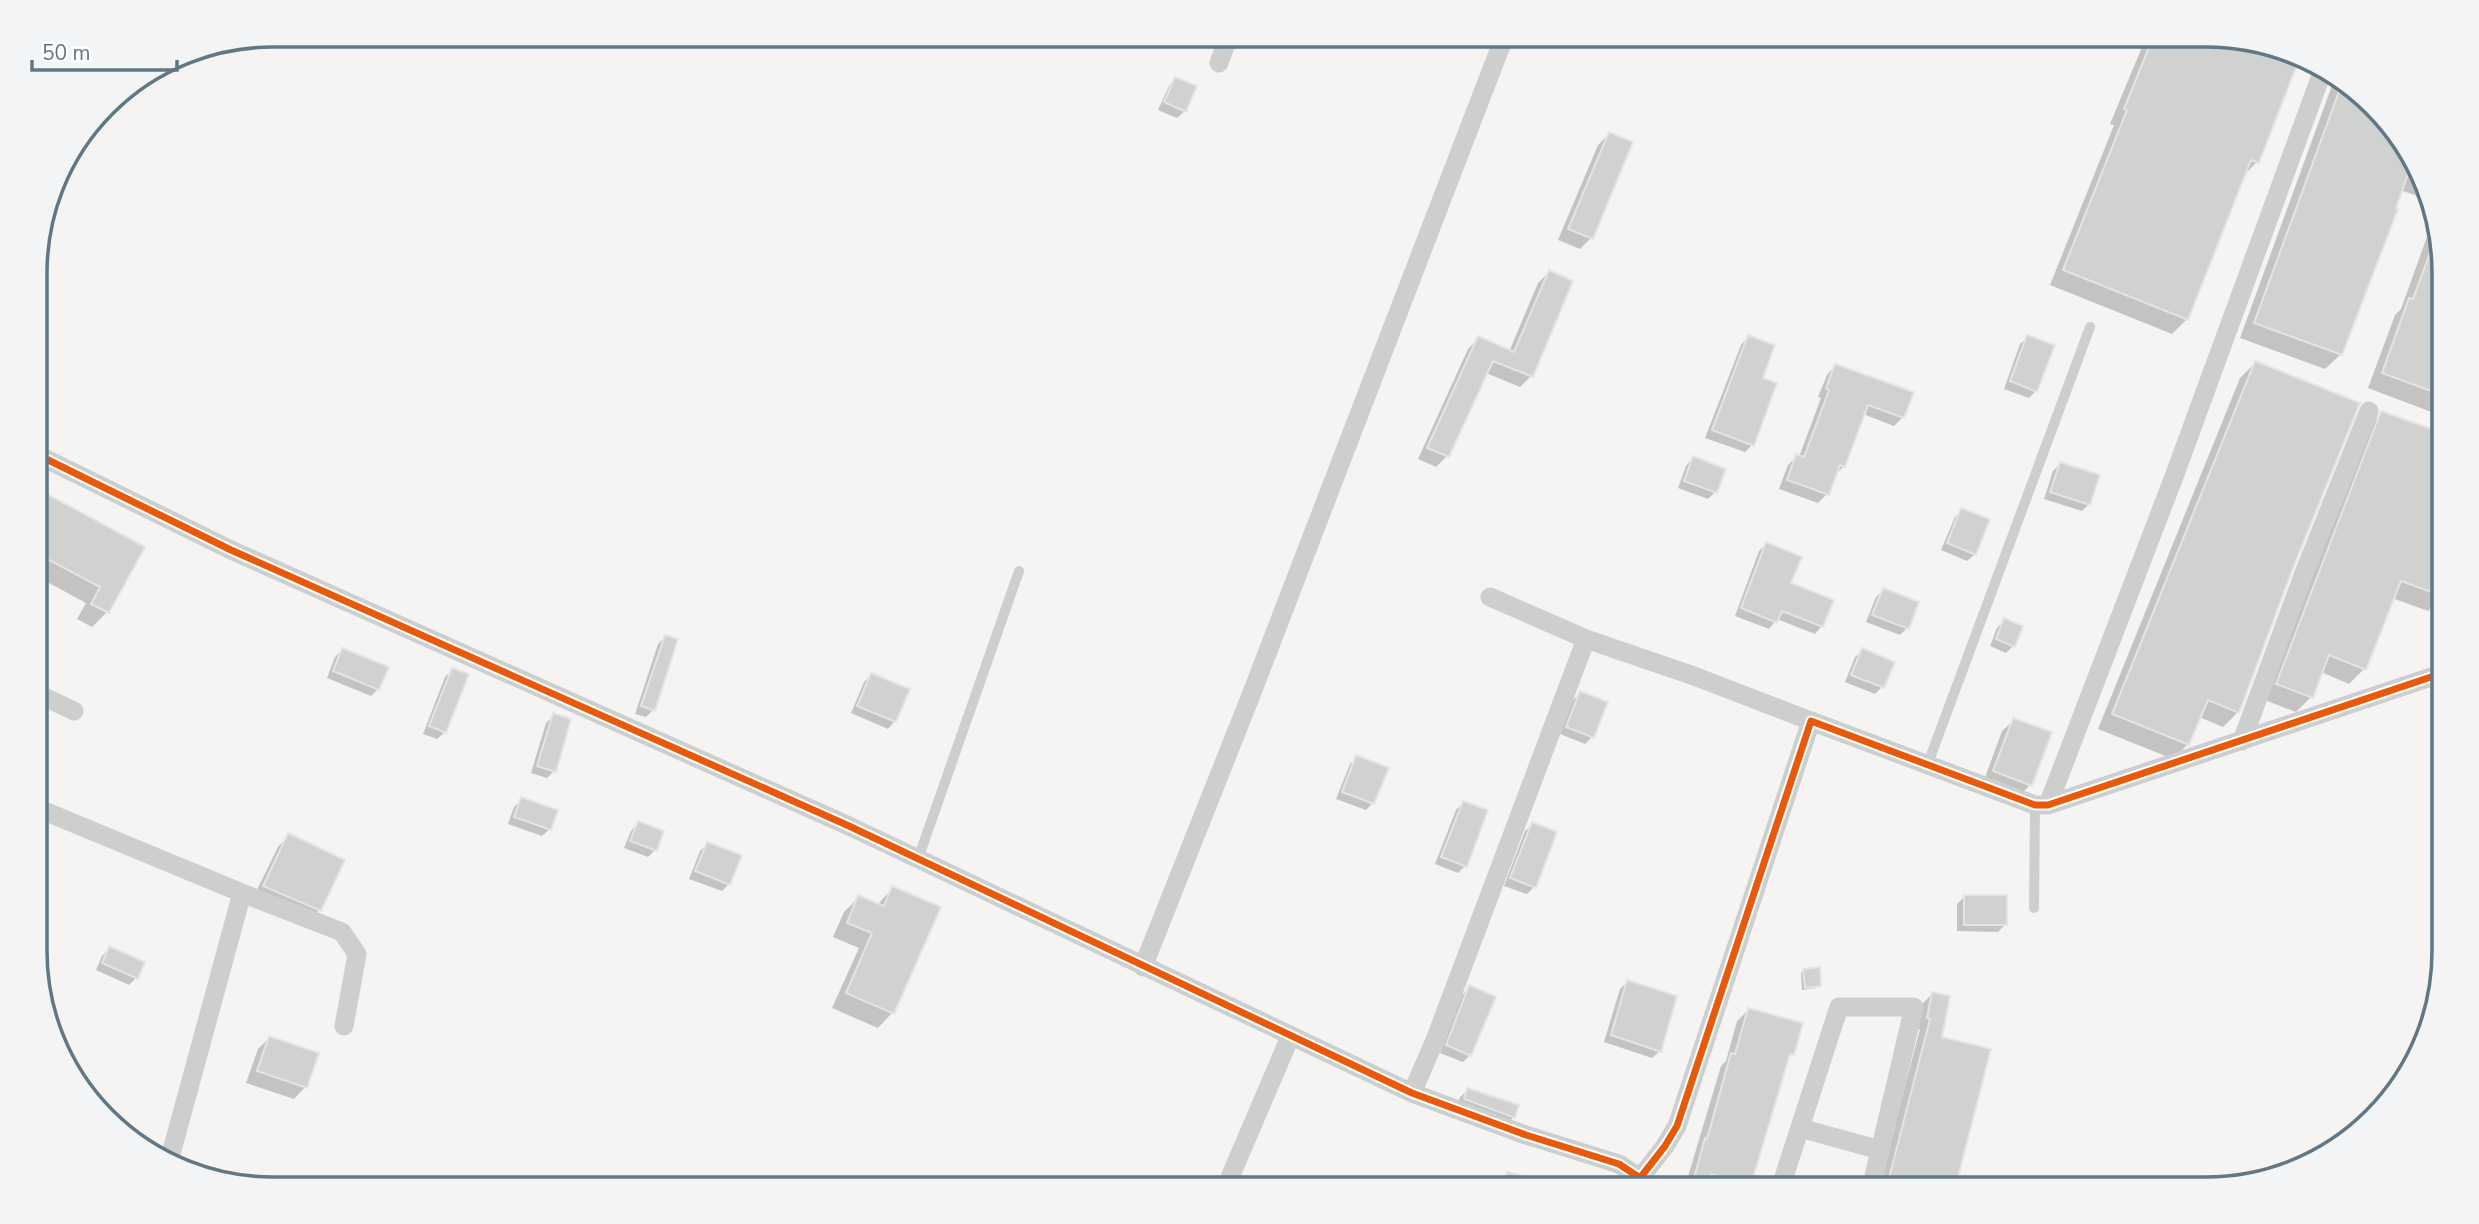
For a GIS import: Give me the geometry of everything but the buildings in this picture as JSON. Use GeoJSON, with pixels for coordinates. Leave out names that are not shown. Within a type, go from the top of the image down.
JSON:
{"type":"FeatureCollection","features":[{"type":"Feature","properties":{"kind":"street"},"geometry":{"type":"LineString","coordinates":[[1219,62],[1225,47]]}},
{"type":"Feature","properties":{"kind":"street"},"geometry":{"type":"LineString","coordinates":[[1143,967],[1254,690],[1500,47]]}},
{"type":"Feature","properties":{"kind":"street"},"geometry":{"type":"LineString","coordinates":[[2041,805],[2175,474],[2320,79]]}},
{"type":"Feature","properties":{"kind":"street"},"geometry":{"type":"LineString","coordinates":[[2242,741],[2304,573],[2369,411]]}},
{"type":"Feature","properties":{"kind":"street"},"geometry":{"type":"LineString","coordinates":[[48,460],[231,550],[918,859],[1412,1093],[1526,1135],[1619,1164],[1629,1176]]}},
{"type":"Feature","properties":{"kind":"street"},"geometry":{"type":"LineString","coordinates":[[1490,597],[1586,639],[1694,676],[1927,766],[2041,805],[2432,677]]}},
{"type":"Feature","properties":{"kind":"street"},"geometry":{"type":"LineString","coordinates":[[1412,1093],[1435,1040],[1586,639]]}},
{"type":"Feature","properties":{"kind":"street"},"geometry":{"type":"LineString","coordinates":[[47,698],[74,711]]}},
{"type":"Feature","properties":{"kind":"street"},"geometry":{"type":"LineString","coordinates":[[1640,1176],[1677,1126],[1811,721]]}},
{"type":"Feature","properties":{"kind":"street"},"geometry":{"type":"LineString","coordinates":[[47,812],[342,932],[357,954],[344,1026]]}},
{"type":"Feature","properties":{"kind":"street"},"geometry":{"type":"LineString","coordinates":[[171,1152],[242,893]]}},
{"type":"Feature","properties":{"kind":"street"},"geometry":{"type":"LineString","coordinates":[[1784,1176],[1839,1007],[1914,1007],[1874,1176]]}},
{"type":"Feature","properties":{"kind":"street"},"geometry":{"type":"LineString","coordinates":[[1230,1177],[1290,1037]]}},
{"type":"Feature","properties":{"kind":"street"},"geometry":{"type":"LineString","coordinates":[[1800,1128],[1880,1150]]}},
{"type":"Feature","properties":{"kind":"lane"},"geometry":{"type":"LineString","coordinates":[[1927,766],[2090,327]]}},
{"type":"Feature","properties":{"kind":"lane"},"geometry":{"type":"LineString","coordinates":[[918,859],[1019,571]]}},
{"type":"Feature","properties":{"kind":"lane"},"geometry":{"type":"LineString","coordinates":[[2034,908],[2041,805]]}},
{"type":"Feature","properties":{"kind":"cycle path"},"geometry":{"type":"LineString","coordinates":[[48,460],[231,550],[849,826],[1412,1093],[1526,1135],[1619,1164],[1637,1176]]}},
{"type":"Feature","properties":{"kind":"cycle path"},"geometry":{"type":"LineString","coordinates":[[1641,1176],[1677,1126],[1811,721],[2035,805],[2048,805],[2432,677]]}}]}
